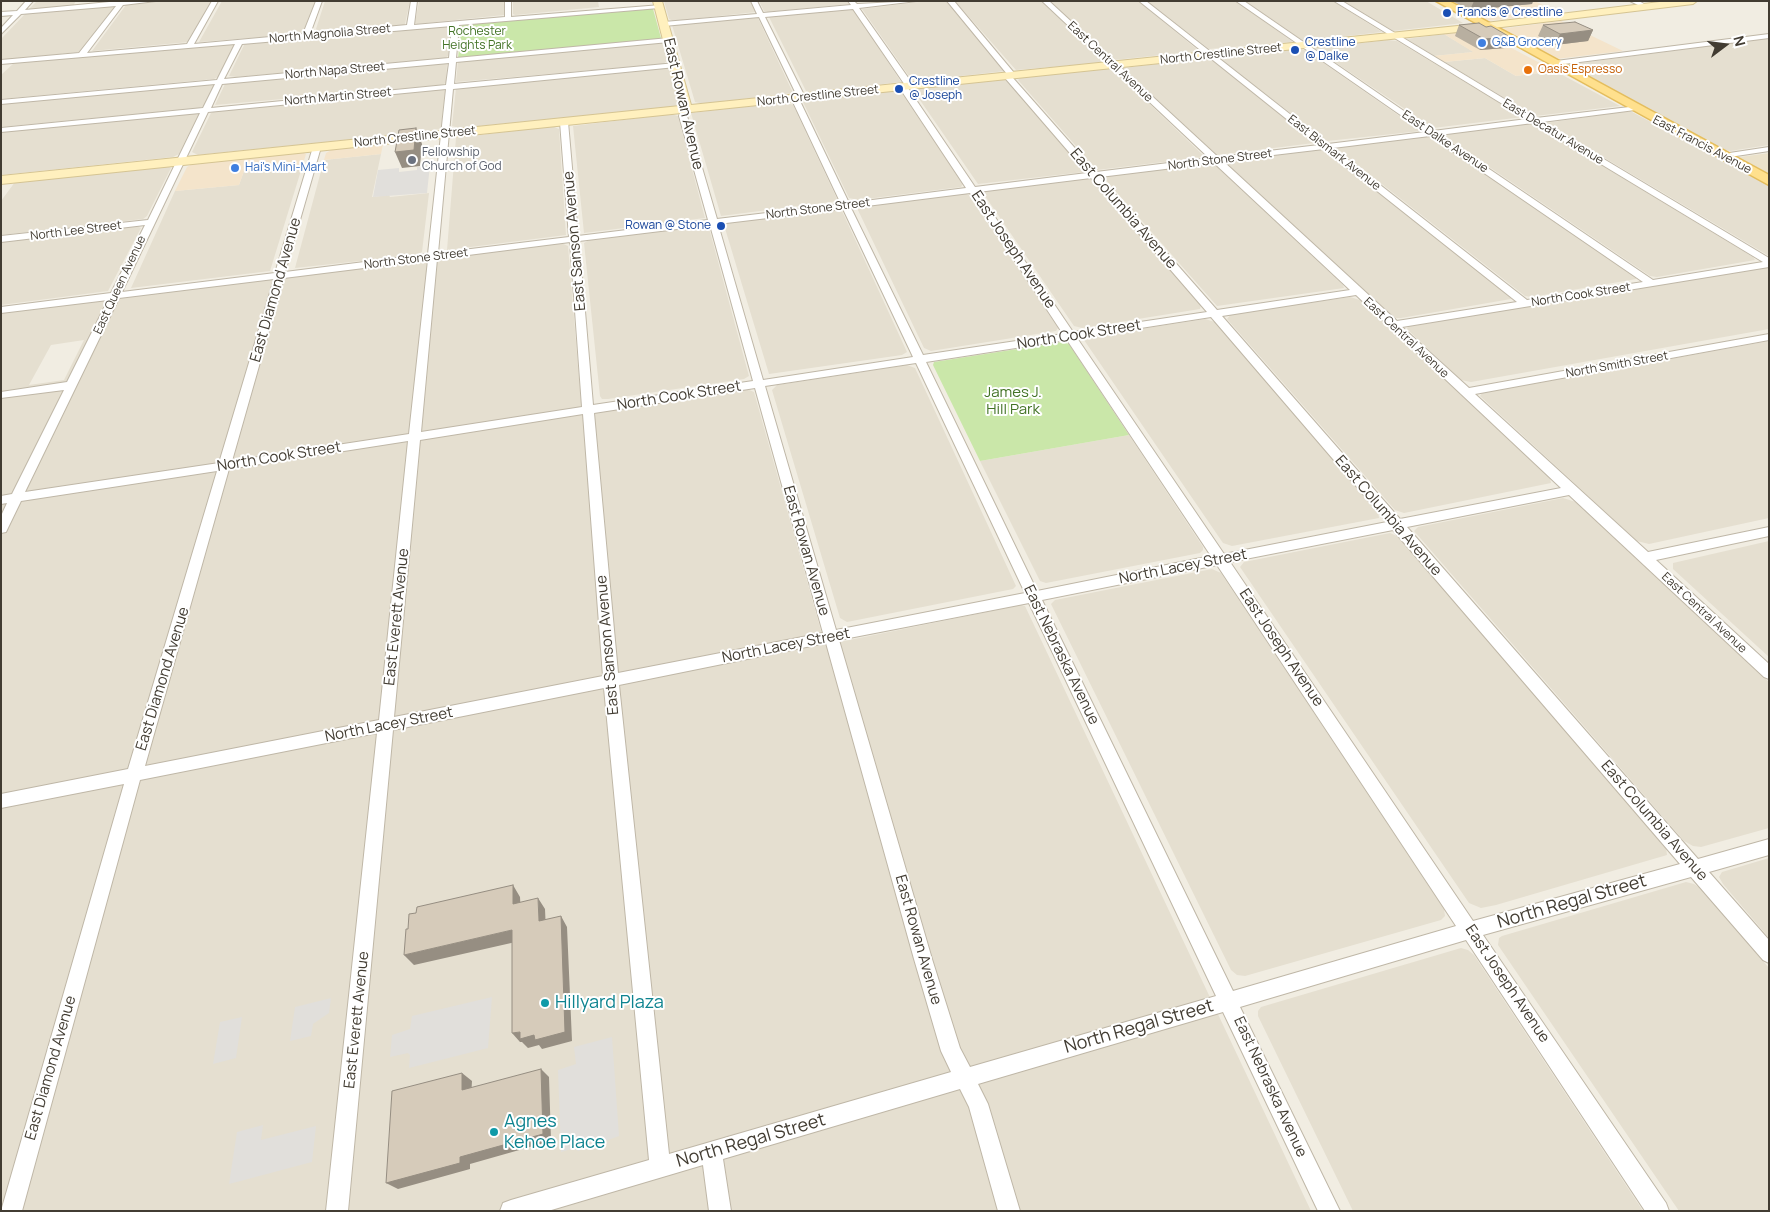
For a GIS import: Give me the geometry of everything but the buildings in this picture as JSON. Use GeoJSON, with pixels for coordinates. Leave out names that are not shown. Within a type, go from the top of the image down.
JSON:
{"type":"FeatureCollection","features":[{"type":"Feature","properties":{"kind":"main road","name":"East Francis Avenue"},"geometry":{"type":"LineString","coordinates":[[1429,1],[1556,63],[1769,180]]}},
{"type":"Feature","properties":{"kind":"main road","name":"East Francis Avenue"},"geometry":{"type":"LineString","coordinates":[[1441,1],[1546,64],[1635,108]]}},
{"type":"Feature","properties":{"kind":"main road","name":"North Crestline Street"},"geometry":{"type":"LineString","coordinates":[[1,180],[1482,27],[1693,1]]}},
{"type":"Feature","properties":{"kind":"main road","name":"East Rowan Avenue"},"geometry":{"type":"LineString","coordinates":[[658,3],[686,104],[685,110]]}},
{"type":"Feature","properties":{"kind":"street"},"geometry":{"type":"LineString","coordinates":[[1,32],[30,1]]}},
{"type":"Feature","properties":{"kind":"street"},"geometry":{"type":"LineString","coordinates":[[1,14],[152,1]]}},
{"type":"Feature","properties":{"kind":"street"},"geometry":{"type":"LineString","coordinates":[[190,45],[215,1]]}},
{"type":"Feature","properties":{"kind":"street"},"geometry":{"type":"LineString","coordinates":[[306,36],[320,1]]}},
{"type":"Feature","properties":{"kind":"street"},"geometry":{"type":"LineString","coordinates":[[410,27],[414,1]]}},
{"type":"Feature","properties":{"kind":"street"},"geometry":{"type":"LineString","coordinates":[[508,1],[508,18]]}},
{"type":"Feature","properties":{"kind":"street"},"geometry":{"type":"LineString","coordinates":[[602,1],[604,10]]}},
{"type":"Feature","properties":{"kind":"street","name":"East Nebraska Avenue"},"geometry":{"type":"LineString","coordinates":[[754,1],[919,359],[1329,1211]]}},
{"type":"Feature","properties":{"kind":"street"},"geometry":{"type":"LineString","coordinates":[[664,24],[853,4],[914,1]]}},
{"type":"Feature","properties":{"kind":"street","name":"East Columbia Avenue"},"geometry":{"type":"LineString","coordinates":[[950,1],[1094,176],[1769,954]]}},
{"type":"Feature","properties":{"kind":"street","name":"East Central Avenue"},"geometry":{"type":"LineString","coordinates":[[1045,1],[1769,673]]}},
{"type":"Feature","properties":{"kind":"street","name":"East Bismark Avenue"},"geometry":{"type":"LineString","coordinates":[[1142,1],[1526,304]]}},
{"type":"Feature","properties":{"kind":"street","name":"East Dalke Avenue"},"geometry":{"type":"LineString","coordinates":[[1239,1],[1651,283]]}},
{"type":"Feature","properties":{"kind":"street","name":"East Decatur Avenue"},"geometry":{"type":"LineString","coordinates":[[1337,1],[1769,263]]}},
{"type":"Feature","properties":{"kind":"street"},"geometry":{"type":"LineString","coordinates":[[1634,1],[1646,7]]}},
{"type":"Feature","properties":{"kind":"street"},"geometry":{"type":"LineString","coordinates":[[82,54],[122,3]]}},
{"type":"Feature","properties":{"kind":"street","name":"North Magnolia Street"},"geometry":{"type":"LineString","coordinates":[[5,61],[604,10],[658,3]]}},
{"type":"Feature","properties":{"kind":"street","name":"East Joseph Avenue"},"geometry":{"type":"LineString","coordinates":[[853,4],[1070,336],[1471,930],[1658,1211]]}},
{"type":"Feature","properties":{"kind":"street","name":"East Everett Avenue"},"geometry":{"type":"LineString","coordinates":[[338,1211],[456,23]]}},
{"type":"Feature","properties":{"kind":"street"},"geometry":{"type":"LineString","coordinates":[[1556,63],[1769,36]]}},
{"type":"Feature","properties":{"kind":"street","name":"North Napa Street"},"geometry":{"type":"LineString","coordinates":[[1,102],[669,40]]}},
{"type":"Feature","properties":{"kind":"street","name":"East Queen Avenue"},"geometry":{"type":"LineString","coordinates":[[1,529],[239,42]]}},
{"type":"Feature","properties":{"kind":"street"},"geometry":{"type":"LineString","coordinates":[[1,69],[5,61]]}},
{"type":"Feature","properties":{"kind":"street","name":"North Martin Street"},"geometry":{"type":"LineString","coordinates":[[1,130],[676,65]]}},
{"type":"Feature","properties":{"kind":"street","name":"North Stone Street"},"geometry":{"type":"LineString","coordinates":[[1,310],[1635,108]]}},
{"type":"Feature","properties":{"kind":"street","name":"East Rowan Avenue"},"geometry":{"type":"LineString","coordinates":[[685,110],[683,116],[830,637],[948,1042],[978,1104],[1009,1211]]}},
{"type":"Feature","properties":{"kind":"street","name":"East Sanson Avenue"},"geometry":{"type":"LineString","coordinates":[[564,122],[611,681],[660,1167]]}},
{"type":"Feature","properties":{"kind":"street","name":"East Diamond Avenue"},"geometry":{"type":"LineString","coordinates":[[11,1211],[134,775],[318,147]]}},
{"type":"Feature","properties":{"kind":"street"},"geometry":{"type":"LineString","coordinates":[[1723,156],[1769,149]]}},
{"type":"Feature","properties":{"kind":"street","name":"North Lee Street"},"geometry":{"type":"LineString","coordinates":[[1,239],[150,222]]}},
{"type":"Feature","properties":{"kind":"street","name":"North Cook Street"},"geometry":{"type":"LineString","coordinates":[[1393,325],[1769,263]]}},
{"type":"Feature","properties":{"kind":"street","name":"North Cook Street"},"geometry":{"type":"LineString","coordinates":[[1,500],[1357,292]]}},
{"type":"Feature","properties":{"kind":"street","name":"North Smith Street"},"geometry":{"type":"LineString","coordinates":[[1465,392],[1769,337]]}},
{"type":"Feature","properties":{"kind":"street"},"geometry":{"type":"LineString","coordinates":[[1,395],[73,385]]}},
{"type":"Feature","properties":{"kind":"street","name":"North Lacey Street"},"geometry":{"type":"LineString","coordinates":[[1,801],[1571,490]]}},
{"type":"Feature","properties":{"kind":"street"},"geometry":{"type":"LineString","coordinates":[[1644,558],[1769,531]]}},
{"type":"Feature","properties":{"kind":"street","name":"North Regal Street"},"geometry":{"type":"LineString","coordinates":[[511,1211],[965,1079],[1104,1036],[1471,930],[1769,847]]}},
{"type":"Feature","properties":{"kind":"street"},"geometry":{"type":"LineString","coordinates":[[712,1152],[720,1211]]}},
{"type":"Feature","properties":{"kind":"shaded area"},"geometry":{"type":"Polygon","coordinates":[[[37,1],[76,1],[73,6],[29,9],[37,1]]]}},
{"type":"Feature","properties":{"kind":"shaded area"},"geometry":{"type":"Polygon","coordinates":[[[167,1],[213,1],[189,42],[92,51],[126,5],[167,1]]]}},
{"type":"Feature","properties":{"kind":"shaded area"},"geometry":{"type":"Polygon","coordinates":[[[222,1],[316,1],[302,34],[199,42],[222,1]]]}},
{"type":"Feature","properties":{"kind":"shaded area"},"geometry":{"type":"Polygon","coordinates":[[[325,1],[410,1],[405,24],[403,25],[315,32],[325,1]]]}},
{"type":"Feature","properties":{"kind":"shaded area"},"geometry":{"type":"Polygon","coordinates":[[[419,1],[505,1],[504,15],[417,24],[415,23],[419,1]]]}},
{"type":"Feature","properties":{"kind":"shaded area"},"geometry":{"type":"Polygon","coordinates":[[[513,1],[598,1],[599,7],[515,15],[513,14],[513,1]]]}},
{"type":"Feature","properties":{"kind":"shaded area"},"geometry":{"type":"Polygon","coordinates":[[[664,1],[750,1],[756,12],[673,21],[669,19],[664,1]]]}},
{"type":"Feature","properties":{"kind":"shaded area"},"geometry":{"type":"Polygon","coordinates":[[[759,1],[848,1],[850,4],[768,12],[764,11],[759,1]]]}},
{"type":"Feature","properties":{"kind":"shaded area"},"geometry":{"type":"Polygon","coordinates":[[[926,1],[946,1],[1005,71],[917,81],[911,79],[862,9],[926,1]]]}},
{"type":"Feature","properties":{"kind":"shaded area"},"geometry":{"type":"Polygon","coordinates":[[[955,1],[1041,1],[1104,61],[1101,63],[1016,70],[955,1]]]}},
{"type":"Feature","properties":{"kind":"shaded area"},"geometry":{"type":"Polygon","coordinates":[[[1050,1],[1138,1],[1199,51],[1114,60],[1050,1]]]}},
{"type":"Feature","properties":{"kind":"shaded area"},"geometry":{"type":"Polygon","coordinates":[[[1147,1],[1236,1],[1293,42],[1209,49],[1147,1]]]}},
{"type":"Feature","properties":{"kind":"shaded area"},"geometry":{"type":"Polygon","coordinates":[[[1245,1],[1333,1],[1382,32],[1303,41],[1245,1]]]}},
{"type":"Feature","properties":{"kind":"shaded area"},"geometry":{"type":"Polygon","coordinates":[[[1342,1],[1426,1],[1463,23],[1393,31],[1342,1]]]}},
{"type":"Feature","properties":{"kind":"shaded area"},"geometry":{"type":"Polygon","coordinates":[[[1445,1],[1535,1],[1560,14],[1485,21],[1445,1]]]}},
{"type":"Feature","properties":{"kind":"shaded area"},"geometry":{"type":"Polygon","coordinates":[[[114,6],[79,52],[1,60],[1,39],[25,14],[114,6]]]}},
{"type":"Feature","properties":{"kind":"shaded area"},"geometry":{"type":"Polygon","coordinates":[[[854,9],[901,82],[812,92],[806,91],[769,17],[854,9]]]}},
{"type":"Feature","properties":{"kind":"shaded area"},"geometry":{"type":"Polygon","coordinates":[[[758,18],[793,93],[703,104],[695,102],[672,25],[758,18]]]}},
{"type":"Feature","properties":{"kind":"shaded area"},"geometry":{"type":"Polygon","coordinates":[[[1561,21],[1623,51],[1556,59],[1500,29],[1561,21]]]}},
{"type":"Feature","properties":{"kind":"shaded area"},"geometry":{"type":"Polygon","coordinates":[[[452,26],[448,56],[445,58],[236,77],[229,76],[245,43],[452,26]]]}},
{"type":"Feature","properties":{"kind":"shaded area"},"geometry":{"type":"Polygon","coordinates":[[[1473,31],[1485,34],[1555,71],[1516,76],[1485,58],[1444,62],[1434,56],[1473,52],[1444,34],[1473,31]]]}},
{"type":"Feature","properties":{"kind":"shaded area"},"geometry":{"type":"Polygon","coordinates":[[[1444,34],[1474,52],[1434,56],[1407,39],[1444,34]]]}},
{"type":"Feature","properties":{"kind":"shaded area"},"geometry":{"type":"Polygon","coordinates":[[[1769,38],[1769,145],[1730,151],[1721,149],[1566,65],[1769,38]]]}},
{"type":"Feature","properties":{"kind":"shaded area"},"geometry":{"type":"Polygon","coordinates":[[[1388,40],[1397,41],[1523,117],[1433,128],[1314,48],[1388,40]]]}},
{"type":"Feature","properties":{"kind":"shaded area"},"geometry":{"type":"Polygon","coordinates":[[[662,41],[667,61],[663,64],[456,82],[458,61],[662,41]]]}},
{"type":"Feature","properties":{"kind":"shaded area"},"geometry":{"type":"Polygon","coordinates":[[[234,44],[218,77],[214,79],[1,99],[1,75],[15,62],[234,44]]]}},
{"type":"Feature","properties":{"kind":"shaded area"},"geometry":{"type":"Polygon","coordinates":[[[1297,49],[1305,50],[1421,131],[1327,141],[1220,59],[1223,56],[1297,49]]]}},
{"type":"Feature","properties":{"kind":"shaded area"},"geometry":{"type":"Polygon","coordinates":[[[1204,58],[1213,61],[1313,140],[1314,143],[1217,155],[1123,68],[1204,58]]]}},
{"type":"Feature","properties":{"kind":"shaded area"},"geometry":{"type":"Polygon","coordinates":[[[1485,58],[1516,76],[1555,71],[1620,106],[1535,116],[1444,62],[1485,58]]]}},
{"type":"Feature","properties":{"kind":"shaded area"},"geometry":{"type":"Polygon","coordinates":[[[447,63],[446,83],[441,85],[215,105],[225,84],[447,63]]]}},
{"type":"Feature","properties":{"kind":"shaded area"},"geometry":{"type":"Polygon","coordinates":[[[1106,68],[1114,70],[1205,157],[1097,170],[1018,80],[1021,77],[1106,68]]]}},
{"type":"Feature","properties":{"kind":"shaded area"},"geometry":{"type":"Polygon","coordinates":[[[669,69],[679,103],[674,107],[459,128],[452,126],[456,88],[669,69]]]}},
{"type":"Feature","properties":{"kind":"shaded area"},"geometry":{"type":"Polygon","coordinates":[[[1001,79],[1008,81],[1084,172],[978,184],[913,90],[1001,79]]]}},
{"type":"Feature","properties":{"kind":"shaded area"},"geometry":{"type":"Polygon","coordinates":[[[212,83],[214,85],[204,106],[199,108],[1,127],[1,103],[212,83]]]}},
{"type":"Feature","properties":{"kind":"shaded area"},"geometry":{"type":"Polygon","coordinates":[[[443,89],[445,91],[441,128],[433,131],[198,155],[192,152],[211,113],[215,111],[443,89]]]}},
{"type":"Feature","properties":{"kind":"shaded area"},"geometry":{"type":"Polygon","coordinates":[[[894,91],[901,92],[963,184],[961,187],[858,200],[849,198],[803,102],[894,91]]]}},
{"type":"Feature","properties":{"kind":"shaded area"},"geometry":{"type":"Polygon","coordinates":[[[785,102],[793,105],[838,201],[721,216],[691,113],[785,102]]]}},
{"type":"Feature","properties":{"kind":"shaded area"},"geometry":{"type":"Polygon","coordinates":[[[1627,111],[1769,185],[1769,256],[1546,123],[1627,111]]]}},
{"type":"Feature","properties":{"kind":"shaded area"},"geometry":{"type":"Polygon","coordinates":[[[199,113],[179,154],[173,157],[1,175],[1,131],[199,113]]]}},
{"type":"Feature","properties":{"kind":"shaded area"},"geometry":{"type":"Polygon","coordinates":[[[671,114],[678,116],[705,218],[584,233],[573,126],[671,114]]]}},
{"type":"Feature","properties":{"kind":"shaded area"},"geometry":{"type":"Polygon","coordinates":[[[1529,123],[1534,124],[1753,257],[1755,260],[1657,277],[1650,276],[1442,135],[1529,123]]]}},
{"type":"Feature","properties":{"kind":"shaded area"},"geometry":{"type":"Polygon","coordinates":[[[552,126],[559,129],[566,235],[447,250],[456,138],[552,126]]]}},
{"type":"Feature","properties":{"kind":"shaded area"},"geometry":{"type":"Polygon","coordinates":[[[1429,136],[1636,277],[1636,279],[1532,297],[1525,296],[1337,149],[1429,136]]]}},
{"type":"Feature","properties":{"kind":"shaded area"},"geometry":{"type":"Polygon","coordinates":[[[383,144],[381,154],[324,160],[326,153],[333,149],[383,144]]]}},
{"type":"Feature","properties":{"kind":"shaded area"},"geometry":{"type":"Polygon","coordinates":[[[1320,149],[1325,150],[1510,296],[1511,299],[1394,318],[1225,162],[1320,149]]]}},
{"type":"Feature","properties":{"kind":"shaded area"},"geometry":{"type":"Polygon","coordinates":[[[302,152],[306,154],[303,164],[244,171],[239,185],[175,191],[187,167],[194,163],[302,152]]]}},
{"type":"Feature","properties":{"kind":"shaded area"},"geometry":{"type":"Polygon","coordinates":[[[1769,153],[1769,174],[1740,158],[1740,157],[1769,153]]]}},
{"type":"Feature","properties":{"kind":"shaded area"},"geometry":{"type":"Polygon","coordinates":[[[381,154],[372,197],[429,193],[422,252],[416,255],[295,268],[324,160],[381,154]]]}},
{"type":"Feature","properties":{"kind":"shaded area"},"geometry":{"type":"Polygon","coordinates":[[[1210,163],[1215,165],[1344,288],[1217,306],[1104,178],[1105,176],[1210,163]]]}},
{"type":"Feature","properties":{"kind":"shaded area"},"geometry":{"type":"Polygon","coordinates":[[[303,164],[270,271],[131,288],[175,191],[239,185],[244,171],[303,164]]]}},
{"type":"Feature","properties":{"kind":"shaded area"},"geometry":{"type":"Polygon","coordinates":[[[430,165],[427,193],[373,197],[378,170],[399,168],[399,172],[417,170],[417,167],[430,165]]]}},
{"type":"Feature","properties":{"kind":"shaded area"},"geometry":{"type":"Polygon","coordinates":[[[168,166],[171,168],[147,216],[143,219],[1,235],[1,201],[15,182],[168,166]]]}},
{"type":"Feature","properties":{"kind":"shaded area"},"geometry":{"type":"Polygon","coordinates":[[[1088,178],[1093,180],[1201,305],[1200,309],[1082,328],[1074,326],[983,193],[986,191],[1088,178]]]}},
{"type":"Feature","properties":{"kind":"shaded area"},"geometry":{"type":"Polygon","coordinates":[[[965,193],[969,195],[1058,328],[1056,331],[931,351],[924,348],[857,208],[965,193]]]}},
{"type":"Feature","properties":{"kind":"shaded area"},"geometry":{"type":"Polygon","coordinates":[[[837,209],[842,211],[907,352],[902,355],[769,374],[724,225],[728,222],[837,209]]]}},
{"type":"Feature","properties":{"kind":"shaded area"},"geometry":{"type":"Polygon","coordinates":[[[137,226],[141,228],[108,291],[1,305],[1,241],[137,226]]]}},
{"type":"Feature","properties":{"kind":"shaded area"},"geometry":{"type":"Polygon","coordinates":[[[702,226],[709,228],[749,376],[744,379],[602,399],[600,396],[584,243],[589,240],[702,226]]]}},
{"type":"Feature","properties":{"kind":"shaded area"},"geometry":{"type":"Polygon","coordinates":[[[561,243],[568,246],[582,414],[747,389],[754,392],[825,645],[1021,605],[1025,606],[1311,1211],[1,1211],[1,313],[561,243]],[[84,340],[51,345],[29,385],[64,380],[84,340]]]}},
{"type":"Feature","properties":{"kind":"shaded area"},"geometry":{"type":"Polygon","coordinates":[[[1769,267],[1769,329],[1471,382],[1461,380],[1407,329],[1408,326],[1769,267]]]}},
{"type":"Feature","properties":{"kind":"shaded area"},"geometry":{"type":"Polygon","coordinates":[[[1350,297],[1360,300],[1550,478],[1551,483],[1404,513],[1395,510],[1227,319],[1231,314],[1350,297]]]}},
{"type":"Feature","properties":{"kind":"shaded area"},"geometry":{"type":"Polygon","coordinates":[[[1205,319],[1215,322],[1378,511],[1379,518],[1232,546],[1223,543],[1084,340],[1095,336],[1205,319]]]}},
{"type":"Feature","properties":{"kind":"shaded area"},"geometry":{"type":"Polygon","coordinates":[[[1769,341],[1769,518],[1649,544],[1637,541],[1480,396],[1482,393],[1769,341]]]}},
{"type":"Feature","properties":{"kind":"shaded area"},"geometry":{"type":"Polygon","coordinates":[[[907,365],[915,368],[1016,586],[1013,589],[847,622],[840,618],[772,390],[777,385],[907,365]]]}},
{"type":"Feature","properties":{"kind":"shaded area"},"geometry":{"type":"Polygon","coordinates":[[[1129,435],[1203,547],[1203,550],[1200,553],[1046,583],[1040,581],[980,461],[1129,435]]]}},
{"type":"Feature","properties":{"kind":"shaded area"},"geometry":{"type":"Polygon","coordinates":[[[1563,498],[1576,502],[1769,682],[1769,828],[1701,847],[1693,846],[1684,841],[1414,531],[1418,527],[1563,498]]]}},
{"type":"Feature","properties":{"kind":"shaded area"},"geometry":{"type":"Polygon","coordinates":[[[1390,533],[1399,537],[1666,847],[1667,855],[1496,905],[1481,908],[1469,903],[1240,567],[1244,562],[1390,533]]]}},
{"type":"Feature","properties":{"kind":"shaded area"},"geometry":{"type":"Polygon","coordinates":[[[1769,541],[1769,657],[1673,569],[1673,563],[1769,541]]]}},
{"type":"Feature","properties":{"kind":"shaded area"},"geometry":{"type":"Polygon","coordinates":[[[1212,569],[1221,573],[1444,909],[1445,916],[1441,920],[1245,976],[1237,975],[1231,970],[1051,604],[1055,600],[1212,569]]]}},
{"type":"Feature","properties":{"kind":"shaded area"},"geometry":{"type":"Polygon","coordinates":[[[1769,858],[1769,938],[1719,877],[1722,872],[1769,858]]]}},
{"type":"Feature","properties":{"kind":"shaded area"},"geometry":{"type":"Polygon","coordinates":[[[1686,882],[1702,889],[1769,968],[1769,1211],[1679,1211],[1498,945],[1499,938],[1502,936],[1686,882]]]}},
{"type":"Feature","properties":{"kind":"shaded area"},"geometry":{"type":"Polygon","coordinates":[[[1461,948],[1468,950],[1474,955],[1643,1211],[1353,1211],[1258,1016],[1258,1011],[1261,1007],[1461,948]]]}},
{"type":"Feature","properties":{"kind":"shaded area"},"geometry":{"type":"Polygon","coordinates":[[[492,997],[488,1048],[409,1068],[410,1055],[408,1053],[390,1057],[392,1035],[410,1029],[412,1016],[492,997]]]}},
{"type":"Feature","properties":{"kind":"shaded area"},"geometry":{"type":"Polygon","coordinates":[[[331,998],[329,1013],[313,1024],[311,1036],[290,1041],[295,1007],[331,998]]]}},
{"type":"Feature","properties":{"kind":"shaded area"},"geometry":{"type":"Polygon","coordinates":[[[242,1017],[236,1058],[213,1064],[220,1022],[242,1017]]]}},
{"type":"Feature","properties":{"kind":"shaded area"},"geometry":{"type":"Polygon","coordinates":[[[612,1037],[619,1136],[578,1151],[575,1148],[561,1152],[558,1070],[576,1064],[574,1047],[612,1037]]]}},
{"type":"Feature","properties":{"kind":"shaded area"},"geometry":{"type":"Polygon","coordinates":[[[263,1125],[261,1140],[316,1126],[312,1162],[229,1184],[237,1132],[263,1125]]]}},
{"type":"Feature","properties":{"kind":"green space","name":"Rochester Heights Park"},"geometry":{"type":"Polygon","coordinates":[[[653,9],[661,38],[659,39],[458,58],[462,24],[653,9]]]}},
{"type":"Feature","properties":{"kind":"green space","name":"James J. Hill Park"},"geometry":{"type":"Polygon","coordinates":[[[1062,342],[1069,344],[1129,435],[980,461],[933,365],[934,362],[1062,342]]]}},
{"type":"Feature","properties":{"kind":"place","name":"Francis @ Crestline"},"geometry":{"type":"Point","coordinates":[1447,13]}},
{"type":"Feature","properties":{"kind":"place","name":"G&B Grocery"},"geometry":{"type":"Point","coordinates":[1482,43]}},
{"type":"Feature","properties":{"kind":"place","name":"Crestline @ Dalke"},"geometry":{"type":"Point","coordinates":[1295,50]}},
{"type":"Feature","properties":{"kind":"place","name":"Oasis Espresso"},"geometry":{"type":"Point","coordinates":[1528,70]}},
{"type":"Feature","properties":{"kind":"place","name":"Crestline @ Joseph"},"geometry":{"type":"Point","coordinates":[899,89]}},
{"type":"Feature","properties":{"kind":"place","name":"Fellowship Church of God"},"geometry":{"type":"Point","coordinates":[412,160]}},
{"type":"Feature","properties":{"kind":"place","name":"Hai's Mini-Mart"},"geometry":{"type":"Point","coordinates":[235,168]}},
{"type":"Feature","properties":{"kind":"place","name":"Rowan @ Stone"},"geometry":{"type":"Point","coordinates":[721,226]}},
{"type":"Feature","properties":{"kind":"place","name":"Hillyard Plaza"},"geometry":{"type":"Point","coordinates":[545,1003]}},
{"type":"Feature","properties":{"kind":"place","name":"Agnes Kehoe Place"},"geometry":{"type":"Point","coordinates":[494,1132]}}]}
